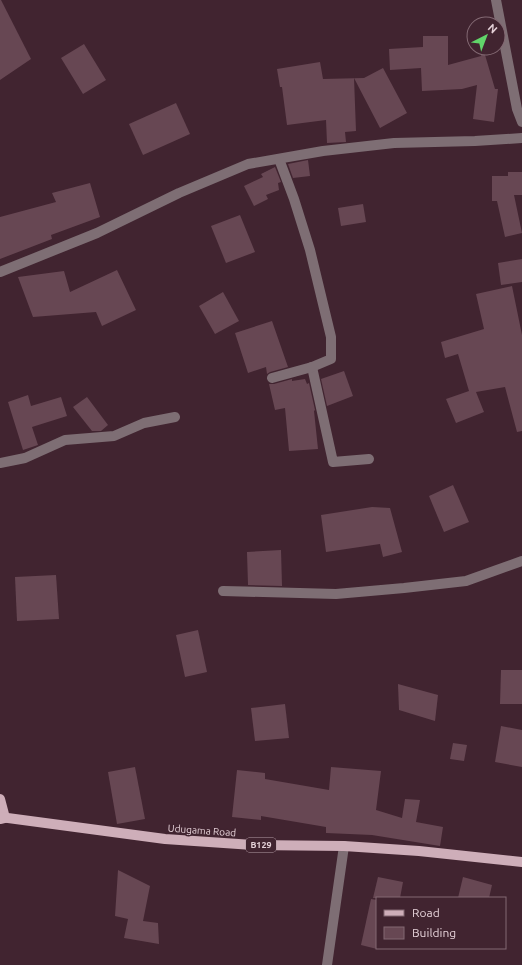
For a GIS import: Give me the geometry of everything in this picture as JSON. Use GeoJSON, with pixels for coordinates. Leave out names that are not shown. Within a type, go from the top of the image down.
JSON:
{"type":"FeatureCollection","features":[{"type":"Feature","properties":{"kind":"main road"},"geometry":{"type":"LineString","coordinates":[[0,799],[2,818]]}},
{"type":"Feature","properties":{"kind":"main road","name":"Udugama Road"},"geometry":{"type":"LineString","coordinates":[[2,818],[165,839],[253,845],[344,846],[419,850],[522,862]]}},
{"type":"Feature","properties":{"kind":"street"},"geometry":{"type":"LineString","coordinates":[[496,0],[517,109],[522,122]]}},
{"type":"Feature","properties":{"kind":"street"},"geometry":{"type":"LineString","coordinates":[[0,272],[96,233],[179,193],[248,164],[323,151],[394,143],[522,138]]}},
{"type":"Feature","properties":{"kind":"street"},"geometry":{"type":"LineString","coordinates":[[272,378],[312,367],[331,359],[331,337],[310,250],[279,158]]}},
{"type":"Feature","properties":{"kind":"street"},"geometry":{"type":"LineString","coordinates":[[312,367],[333,462],[369,459]]}},
{"type":"Feature","properties":{"kind":"street"},"geometry":{"type":"LineString","coordinates":[[0,464],[25,458],[64,440],[114,436],[144,423],[175,417]]}},
{"type":"Feature","properties":{"kind":"street"},"geometry":{"type":"LineString","coordinates":[[223,591],[336,594],[404,588],[466,580],[522,561]]}},
{"type":"Feature","properties":{"kind":"street"},"geometry":{"type":"LineString","coordinates":[[327,965],[344,846]]}},
{"type":"Feature","properties":{"kind":"building"},"geometry":{"type":"Polygon","coordinates":[[[0,0],[31,59],[0,80],[0,0]]]}},
{"type":"Feature","properties":{"kind":"building"},"geometry":{"type":"Polygon","coordinates":[[[423,36],[448,36],[448,65],[485,56],[495,89],[498,89],[494,122],[473,119],[477,85],[462,89],[422,91],[421,68],[390,70],[389,49],[423,47],[423,36]]]}},
{"type":"Feature","properties":{"kind":"building"},"geometry":{"type":"Polygon","coordinates":[[[84,44],[106,80],[83,94],[61,58],[84,44]]]}},
{"type":"Feature","properties":{"kind":"building"},"geometry":{"type":"Polygon","coordinates":[[[320,62],[323,79],[354,78],[356,131],[345,132],[346,142],[327,143],[326,120],[287,125],[282,87],[280,87],[277,69],[320,62]]]}},
{"type":"Feature","properties":{"kind":"building"},"geometry":{"type":"Polygon","coordinates":[[[383,68],[407,113],[380,128],[354,78],[364,78],[383,68]]]}},
{"type":"Feature","properties":{"kind":"building"},"geometry":{"type":"Polygon","coordinates":[[[176,103],[190,134],[143,155],[129,124],[176,103]]]}},
{"type":"Feature","properties":{"kind":"building"},"geometry":{"type":"Polygon","coordinates":[[[308,160],[310,176],[293,178],[288,164],[308,160]]]}},
{"type":"Feature","properties":{"kind":"building"},"geometry":{"type":"Polygon","coordinates":[[[275,167],[281,182],[278,183],[279,190],[266,195],[268,199],[254,206],[244,186],[263,177],[261,174],[275,167]]]}},
{"type":"Feature","properties":{"kind":"building"},"geometry":{"type":"Polygon","coordinates":[[[508,172],[522,172],[522,195],[514,195],[522,233],[505,237],[497,201],[492,201],[492,176],[508,176],[508,172]]]}},
{"type":"Feature","properties":{"kind":"building"},"geometry":{"type":"Polygon","coordinates":[[[90,183],[100,217],[51,235],[52,239],[0,259],[0,217],[56,202],[52,193],[90,183]]]}},
{"type":"Feature","properties":{"kind":"building"},"geometry":{"type":"Polygon","coordinates":[[[363,204],[366,222],[341,226],[338,208],[363,204]]]}},
{"type":"Feature","properties":{"kind":"building"},"geometry":{"type":"Polygon","coordinates":[[[240,215],[255,252],[226,263],[211,226],[240,215]]]}},
{"type":"Feature","properties":{"kind":"building"},"geometry":{"type":"Polygon","coordinates":[[[522,259],[522,282],[501,285],[498,263],[522,259]]]}},
{"type":"Feature","properties":{"kind":"building"},"geometry":{"type":"Polygon","coordinates":[[[117,270],[136,310],[102,326],[96,312],[33,317],[18,277],[64,271],[70,292],[117,270]]]}},
{"type":"Feature","properties":{"kind":"building"},"geometry":{"type":"Polygon","coordinates":[[[512,286],[522,335],[522,431],[517,432],[505,387],[476,392],[484,412],[456,423],[446,399],[469,391],[458,354],[445,358],[441,342],[484,329],[476,294],[512,286]]]}},
{"type":"Feature","properties":{"kind":"building"},"geometry":{"type":"Polygon","coordinates":[[[223,292],[239,321],[215,334],[199,306],[223,292]]]}},
{"type":"Feature","properties":{"kind":"building"},"geometry":{"type":"Polygon","coordinates":[[[272,321],[288,367],[267,374],[266,367],[248,373],[235,333],[272,321]]]}},
{"type":"Feature","properties":{"kind":"building"},"geometry":{"type":"Polygon","coordinates":[[[344,371],[353,396],[327,406],[321,379],[344,371]]]}},
{"type":"Feature","properties":{"kind":"building"},"geometry":{"type":"Polygon","coordinates":[[[292,379],[292,381],[305,379],[307,384],[309,383],[315,410],[318,449],[289,451],[285,408],[275,410],[269,384],[292,379]]]}},
{"type":"Feature","properties":{"kind":"building"},"geometry":{"type":"Polygon","coordinates":[[[28,395],[31,406],[61,397],[67,416],[32,427],[38,445],[23,450],[8,402],[28,395]]]}},
{"type":"Feature","properties":{"kind":"building"},"geometry":{"type":"Polygon","coordinates":[[[87,397],[108,425],[101,431],[92,431],[73,407],[87,397]]]}},
{"type":"Feature","properties":{"kind":"building"},"geometry":{"type":"Polygon","coordinates":[[[453,485],[469,522],[444,532],[429,496],[453,485]]]}},
{"type":"Feature","properties":{"kind":"building"},"geometry":{"type":"Polygon","coordinates":[[[372,507],[390,508],[402,552],[383,557],[380,544],[326,552],[321,515],[372,507]]]}},
{"type":"Feature","properties":{"kind":"building"},"geometry":{"type":"Polygon","coordinates":[[[281,550],[282,586],[248,585],[247,552],[281,550]]]}},
{"type":"Feature","properties":{"kind":"building"},"geometry":{"type":"Polygon","coordinates":[[[56,575],[59,619],[17,621],[15,577],[56,575]]]}},
{"type":"Feature","properties":{"kind":"building"},"geometry":{"type":"Polygon","coordinates":[[[198,630],[207,672],[185,677],[176,635],[198,630]]]}},
{"type":"Feature","properties":{"kind":"building"},"geometry":{"type":"Polygon","coordinates":[[[501,670],[522,670],[522,704],[500,704],[501,670]]]}},
{"type":"Feature","properties":{"kind":"building"},"geometry":{"type":"Polygon","coordinates":[[[398,684],[438,695],[435,721],[399,710],[398,684]]]}},
{"type":"Feature","properties":{"kind":"building"},"geometry":{"type":"Polygon","coordinates":[[[285,704],[289,738],[255,741],[251,708],[285,704]]]}},
{"type":"Feature","properties":{"kind":"building"},"geometry":{"type":"Polygon","coordinates":[[[501,726],[522,730],[522,767],[495,762],[501,726]]]}},
{"type":"Feature","properties":{"kind":"building"},"geometry":{"type":"Polygon","coordinates":[[[453,743],[467,745],[464,761],[450,759],[453,743]]]}},
{"type":"Feature","properties":{"kind":"building"},"geometry":{"type":"Polygon","coordinates":[[[135,767],[145,819],[117,824],[108,772],[135,767]]]}},
{"type":"Feature","properties":{"kind":"building"},"geometry":{"type":"Polygon","coordinates":[[[331,767],[381,771],[376,810],[402,818],[405,799],[420,800],[416,822],[443,827],[440,846],[372,835],[326,833],[326,827],[261,816],[261,820],[232,817],[237,770],[265,773],[265,779],[329,790],[331,767]]]}},
{"type":"Feature","properties":{"kind":"building"},"geometry":{"type":"Polygon","coordinates":[[[118,870],[150,886],[143,921],[158,923],[159,944],[124,938],[128,919],[115,916],[118,870]]]}},
{"type":"Feature","properties":{"kind":"building"},"geometry":{"type":"Polygon","coordinates":[[[378,877],[403,882],[400,897],[373,898],[378,877]]]}},
{"type":"Feature","properties":{"kind":"building"},"geometry":{"type":"Polygon","coordinates":[[[463,877],[492,885],[489,897],[458,897],[463,877]]]}},
{"type":"Feature","properties":{"kind":"building"},"geometry":{"type":"Polygon","coordinates":[[[371,899],[376,900],[376,949],[361,945],[371,899]]]}}]}
